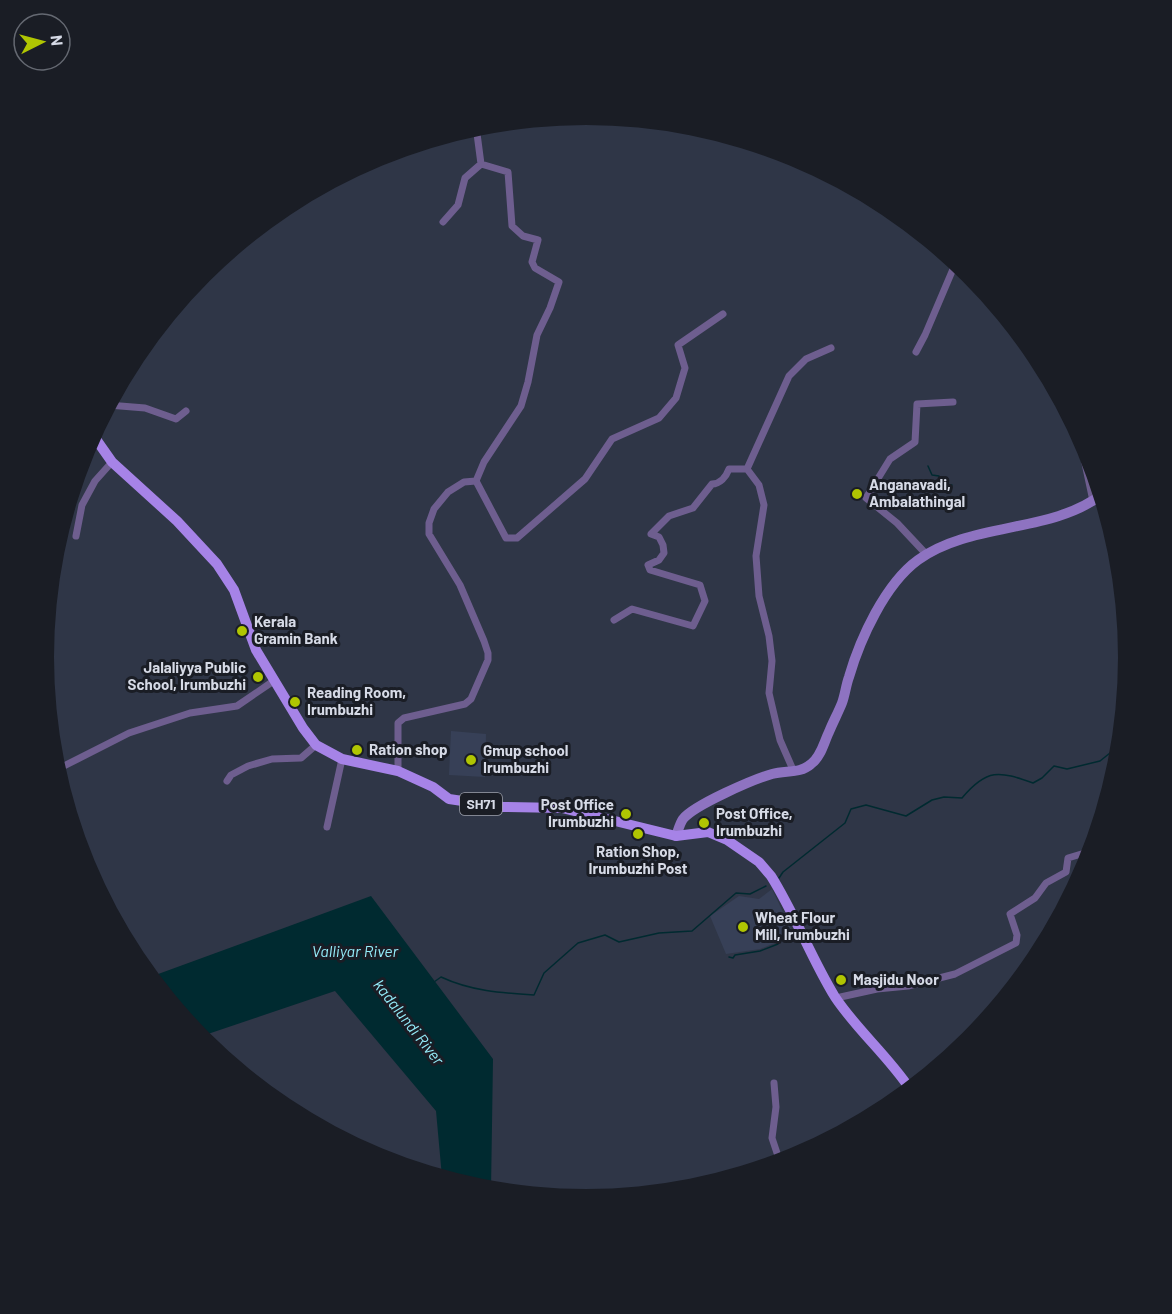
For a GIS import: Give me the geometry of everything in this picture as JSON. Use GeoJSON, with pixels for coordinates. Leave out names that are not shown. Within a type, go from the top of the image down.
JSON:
{"type":"FeatureCollection","features":[{"type":"Feature","properties":{"kind":"main road","name":"SH71"},"geometry":{"type":"LineString","coordinates":[[99,443],[112,462],[177,521],[217,564],[234,590],[256,650],[303,728],[316,745],[342,759],[398,771],[433,787],[449,799],[503,807],[562,808],[676,836],[708,832],[727,840],[759,862],[777,886],[836,998],[905,1082]]}},
{"type":"Feature","properties":{"kind":"main road"},"geometry":{"type":"LineString","coordinates":[[676,836],[683,819],[717,797],[774,773],[794,772],[812,764],[822,748],[842,702],[849,675],[867,629],[889,591],[909,568],[942,546],[962,539],[1055,517],[1094,499]]}},
{"type":"Feature","properties":{"kind":"street"},"geometry":{"type":"LineString","coordinates":[[477,136],[481,164]]}},
{"type":"Feature","properties":{"kind":"street"},"geometry":{"type":"LineString","coordinates":[[444,222],[458,205],[465,178],[481,164]]}},
{"type":"Feature","properties":{"kind":"street"},"geometry":{"type":"LineString","coordinates":[[476,481],[484,462],[520,406],[528,382],[537,335],[559,282],[536,268],[532,262],[538,240],[523,236],[512,226],[508,172],[481,164]]}},
{"type":"Feature","properties":{"kind":"street"},"geometry":{"type":"LineString","coordinates":[[916,352],[952,271]]}},
{"type":"Feature","properties":{"kind":"street"},"geometry":{"type":"LineString","coordinates":[[476,481],[506,538],[517,538],[585,479],[612,439],[659,418],[676,398],[685,368],[678,345],[723,314]]}},
{"type":"Feature","properties":{"kind":"street"},"geometry":{"type":"LineString","coordinates":[[747,469],[789,376],[806,358],[831,348]]}},
{"type":"Feature","properties":{"kind":"street"},"geometry":{"type":"LineString","coordinates":[[927,555],[897,524],[866,498],[890,459],[915,442],[917,404],[952,402]]}},
{"type":"Feature","properties":{"kind":"street"},"geometry":{"type":"LineString","coordinates":[[118,405],[134,406],[176,419],[186,411]]}},
{"type":"Feature","properties":{"kind":"street"},"geometry":{"type":"LineString","coordinates":[[76,536],[82,505],[95,481],[112,462]]}},
{"type":"Feature","properties":{"kind":"street"},"geometry":{"type":"LineString","coordinates":[[614,620],[632,609],[693,626],[705,601],[700,585],[650,570],[648,565],[659,560],[664,553],[659,537],[651,534],[669,516],[693,508],[711,484],[717,484],[722,480],[729,469],[747,469]]}},
{"type":"Feature","properties":{"kind":"street"},"geometry":{"type":"LineString","coordinates":[[747,469],[759,485],[764,505],[756,556],[759,596],[769,636],[772,661],[770,693],[780,740],[794,772]]}},
{"type":"Feature","properties":{"kind":"street"},"geometry":{"type":"LineString","coordinates":[[398,771],[398,723],[404,718],[465,704],[471,699],[488,660],[484,640],[460,585],[429,534],[429,523],[434,509],[448,492],[464,482],[476,481]]}},
{"type":"Feature","properties":{"kind":"street"},"geometry":{"type":"LineString","coordinates":[[65,765],[129,733],[190,713],[237,706],[275,680]]}},
{"type":"Feature","properties":{"kind":"street"},"geometry":{"type":"LineString","coordinates":[[226,782],[231,776],[248,766],[272,759],[301,758],[316,745]]}},
{"type":"Feature","properties":{"kind":"street"},"geometry":{"type":"LineString","coordinates":[[327,827],[342,759]]}},
{"type":"Feature","properties":{"kind":"street"},"geometry":{"type":"LineString","coordinates":[[836,998],[877,989],[908,986],[955,974],[1008,948],[1016,943],[1017,935],[1010,914],[1035,897],[1046,883],[1066,872],[1068,858],[1080,854]]}},
{"type":"Feature","properties":{"kind":"street"},"geometry":{"type":"LineString","coordinates":[[774,1083],[776,1107],[772,1138],[777,1154]]}},
{"type":"Feature","properties":{"kind":"shaded area"},"geometry":{"type":"Polygon","coordinates":[[[451,731],[486,734],[485,777],[449,775],[451,731]]]}},
{"type":"Feature","properties":{"kind":"shaded area"},"geometry":{"type":"Polygon","coordinates":[[[772,889],[794,935],[760,949],[726,954],[710,916],[739,896],[759,899],[772,889]]]}},
{"type":"Feature","properties":{"kind":"water","name":"Valliyar River"},"geometry":{"type":"Polygon","coordinates":[[[371,896],[493,1059],[491,1180],[441,1169],[436,1111],[335,991],[210,1033],[186,1008],[159,974],[371,896]]]}},
{"type":"Feature","properties":{"kind":"waterway"},"geometry":{"type":"LineString","coordinates":[[928,466],[932,475],[939,476],[940,481],[943,481],[946,486],[952,485]]}},
{"type":"Feature","properties":{"kind":"waterway"},"geometry":{"type":"LineString","coordinates":[[779,878],[783,872],[845,823],[851,809],[866,805],[906,816],[932,800],[944,797],[962,798],[986,777],[1011,776],[1033,783],[1054,766],[1067,769],[1100,761],[1109,754]]}},
{"type":"Feature","properties":{"kind":"waterway"},"geometry":{"type":"LineString","coordinates":[[434,982],[441,977],[475,988],[534,995],[544,973],[578,943],[605,935],[619,942],[659,933],[692,931],[736,893],[750,894],[766,886]]}},
{"type":"Feature","properties":{"kind":"waterway"},"geometry":{"type":"LineString","coordinates":[[729,957],[760,951],[778,944]]}},
{"type":"Feature","properties":{"kind":"place","name":"Anganavadi, Ambalathingal"},"geometry":{"type":"Point","coordinates":[857,494]}},
{"type":"Feature","properties":{"kind":"place","name":"Kerala Gramin Bank"},"geometry":{"type":"Point","coordinates":[242,631]}},
{"type":"Feature","properties":{"kind":"place","name":"Jalaliyya Public School, Irumbuzhi"},"geometry":{"type":"Point","coordinates":[258,677]}},
{"type":"Feature","properties":{"kind":"place","name":"Reading Room, Irumbuzhi"},"geometry":{"type":"Point","coordinates":[295,702]}},
{"type":"Feature","properties":{"kind":"place","name":"Ration shop"},"geometry":{"type":"Point","coordinates":[357,750]}},
{"type":"Feature","properties":{"kind":"place","name":"Gmup school Irumbuzhi"},"geometry":{"type":"Point","coordinates":[471,760]}},
{"type":"Feature","properties":{"kind":"place","name":"Post Office Irumbuzhi"},"geometry":{"type":"Point","coordinates":[626,814]}},
{"type":"Feature","properties":{"kind":"place","name":"Post Office, Irumbuzhi"},"geometry":{"type":"Point","coordinates":[704,823]}},
{"type":"Feature","properties":{"kind":"place","name":"Ration Shop, Irumbuzhi Post"},"geometry":{"type":"Point","coordinates":[638,834]}},
{"type":"Feature","properties":{"kind":"place","name":"Wheat Flour Mill, Irumbuzhi"},"geometry":{"type":"Point","coordinates":[743,927]}},
{"type":"Feature","properties":{"kind":"place","name":"Masjidu Noor"},"geometry":{"type":"Point","coordinates":[841,980]}},
{"type":"Feature","properties":{"kind":"water label","name":"kadalundi River"},"geometry":{"type":"Point","coordinates":[409,1022]}}]}
